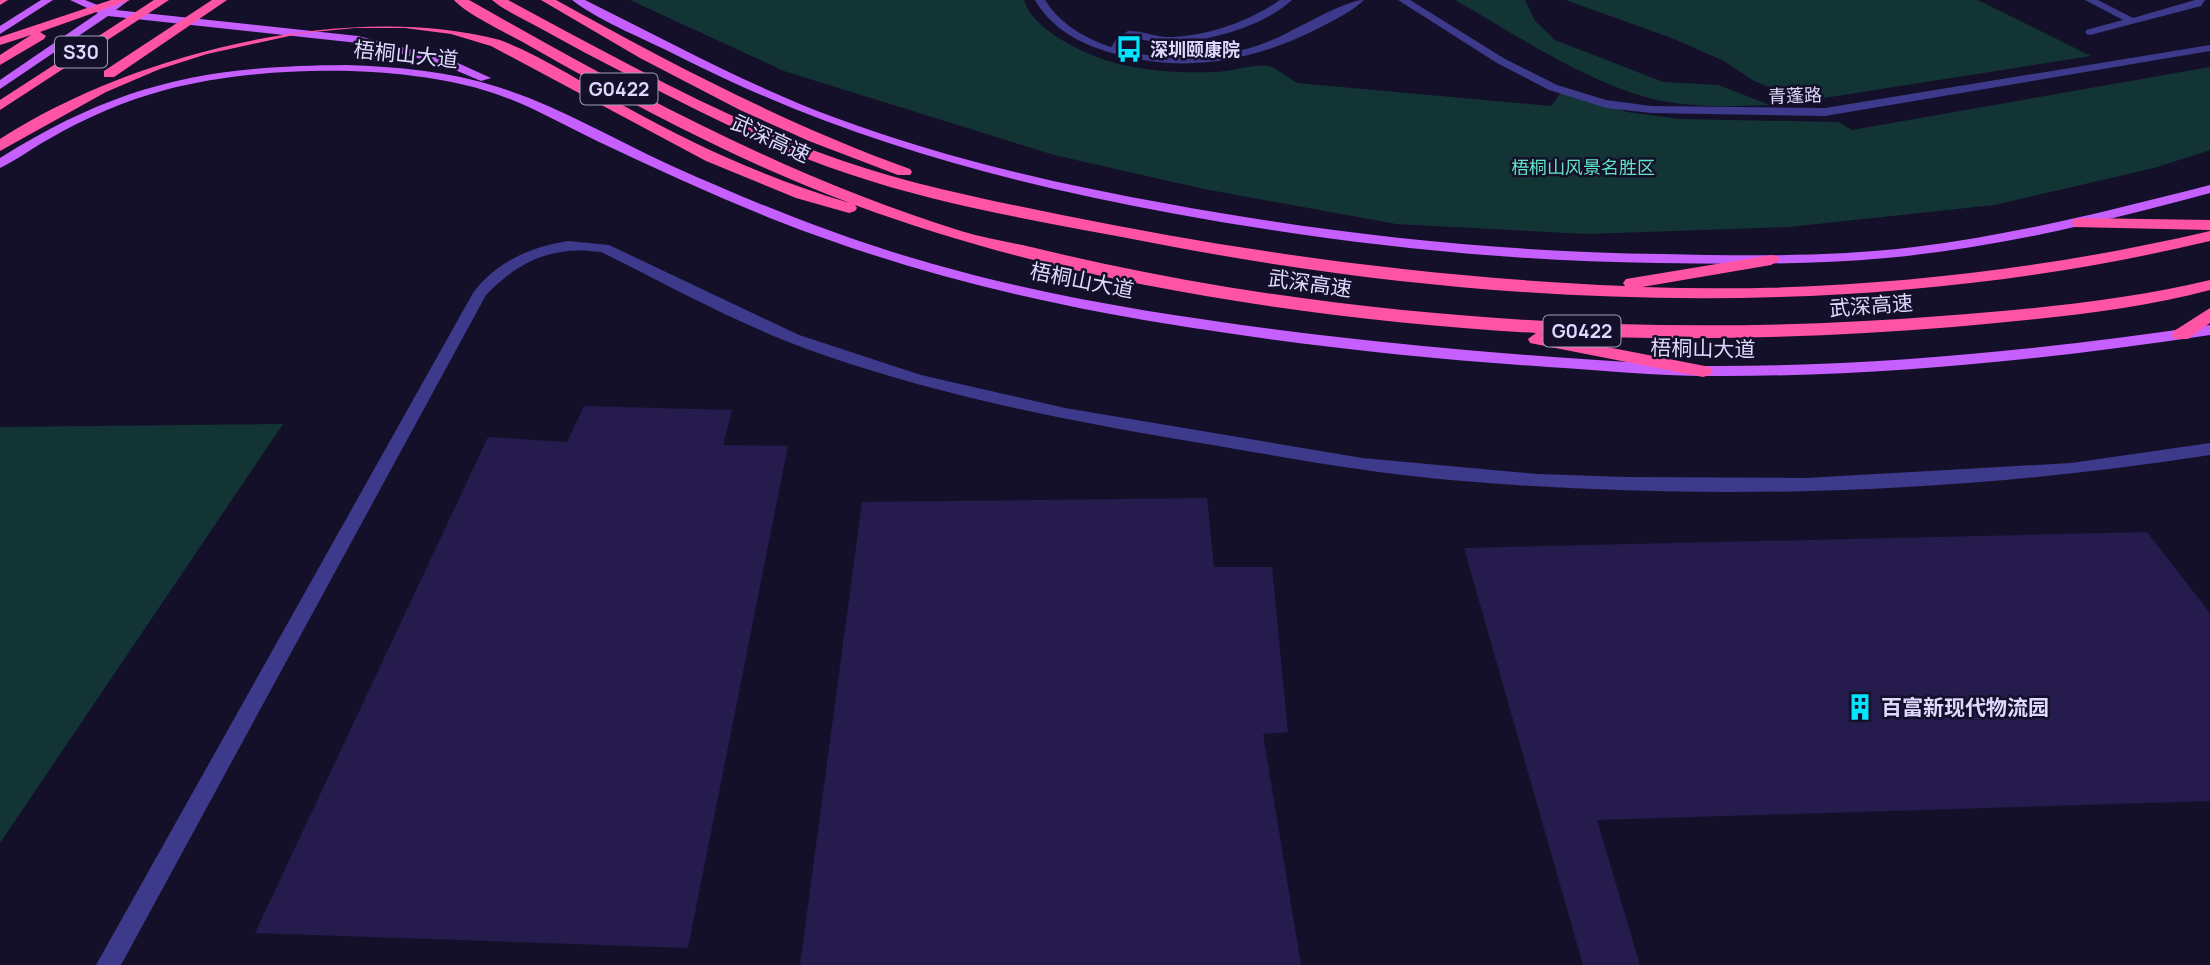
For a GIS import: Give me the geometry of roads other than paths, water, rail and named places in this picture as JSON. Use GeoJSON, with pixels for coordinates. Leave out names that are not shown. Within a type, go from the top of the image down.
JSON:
{"type":"FeatureCollection","features":[{"type":"Feature","properties":{"kind":"highway","name":"S30"},"geometry":{"type":"LineString","coordinates":[[0,61],[97,0]]}},
{"type":"Feature","properties":{"kind":"highway"},"geometry":{"type":"LineString","coordinates":[[0,41],[124,0]]}},
{"type":"Feature","properties":{"kind":"highway","name":"S30"},"geometry":{"type":"LineString","coordinates":[[0,106],[163,0]]}},
{"type":"Feature","properties":{"kind":"highway"},"geometry":{"type":"LineString","coordinates":[[0,146],[221,0]]}},
{"type":"Feature","properties":{"kind":"highway","name":"武深高速"},"geometry":{"type":"LineString","coordinates":[[460,0],[653,107],[781,170],[960,236],[1148,279],[1215,291],[1349,312],[1448,323],[1703,335],[1819,332],[2051,312],[2170,296],[2210,285]]}},
{"type":"Feature","properties":{"kind":"highway","name":"武深高速"},"geometry":{"type":"LineString","coordinates":[[498,0],[691,100],[810,155],[924,191],[1202,249],[1311,265],[1444,280],[1583,291],[1696,294],[1910,285],[2149,251],[2210,236]]}},
{"type":"Feature","properties":{"kind":"highway"},"geometry":{"type":"LineString","coordinates":[[547,0],[643,54],[813,138],[907,173],[1070,221]]}},
{"type":"Feature","properties":{"kind":"highway"},"geometry":{"type":"LineString","coordinates":[[20,133],[113,83],[180,57],[258,37],[349,24],[421,24],[475,34],[665,134],[813,200],[960,236]]}},
{"type":"Feature","properties":{"kind":"highway"},"geometry":{"type":"LineString","coordinates":[[2080,223],[2210,225]]}},
{"type":"Feature","properties":{"kind":"highway"},"geometry":{"type":"LineString","coordinates":[[1583,291],[1771,260]]}},
{"type":"Feature","properties":{"kind":"highway"},"geometry":{"type":"LineString","coordinates":[[2181,335],[2210,314]]}},
{"type":"Feature","properties":{"kind":"highway"},"geometry":{"type":"LineString","coordinates":[[1448,323],[1703,371]]}},
{"type":"Feature","properties":{"kind":"main road"},"geometry":{"type":"LineString","coordinates":[[0,31],[48,0]]}},
{"type":"Feature","properties":{"kind":"main road"},"geometry":{"type":"LineString","coordinates":[[75,0],[106,12],[133,16],[392,46],[445,60],[494,82],[543,110]]}},
{"type":"Feature","properties":{"kind":"main road"},"geometry":{"type":"LineString","coordinates":[[0,85],[124,0]]}},
{"type":"Feature","properties":{"kind":"main road"},"geometry":{"type":"LineString","coordinates":[[577,0],[827,119],[920,151],[1086,192],[1318,234],[1452,249],[1602,259],[1771,260],[1942,248],[2080,223],[2210,189]]}},
{"type":"Feature","properties":{"kind":"main road","name":"梧桐山大道"},"geometry":{"type":"LineString","coordinates":[[0,164],[56,128],[107,103],[173,82],[246,71],[327,69],[422,73],[500,91],[724,195],[842,240],[947,272],[1036,293],[1189,322],[1337,343],[1510,359],[1703,371],[1847,369],[2068,349],[2210,330]]}},
{"type":"Feature","properties":{"kind":"street"},"geometry":{"type":"LineString","coordinates":[[1040,0],[1051,17],[1062,26],[1114,51],[1162,61],[1188,63],[1224,58],[1292,39],[1359,0]]}},
{"type":"Feature","properties":{"kind":"street","name":"青蓬路"},"geometry":{"type":"LineString","coordinates":[[1403,0],[1527,74],[1605,104],[1692,111],[1779,114],[1825,112],[2210,48]]}},
{"type":"Feature","properties":{"kind":"street"},"geometry":{"type":"LineString","coordinates":[[108,965],[480,293],[499,272],[525,257],[554,247],[583,244],[604,248],[759,323],[819,348],[898,374],[999,400],[1150,430],[1362,464],[1522,478],[1699,485],[1903,479],[2074,469],[2210,449]]}},
{"type":"Feature","properties":{"kind":"lane"},"geometry":{"type":"LineString","coordinates":[[1114,51],[1120,41],[1132,33],[1152,40],[1188,38],[1243,24],[1287,0]]}},
{"type":"Feature","properties":{"kind":"lane"},"geometry":{"type":"LineString","coordinates":[[2090,0],[2132,21]]}},
{"type":"Feature","properties":{"kind":"lane"},"geometry":{"type":"LineString","coordinates":[[2090,32],[2198,4],[2200,0]]}},
{"type":"Feature","properties":{"kind":"place","name":"深圳颐康院"},"geometry":{"type":"Point","coordinates":[1129,49]}},
{"type":"Feature","properties":{"kind":"place","name":"百富新现代物流园"},"geometry":{"type":"Point","coordinates":[1860,707]}},
{"type":"Feature","properties":{"kind":"park label","name":"梧桐山风景名胜区"},"geometry":{"type":"Point","coordinates":[1583,167]}}]}
